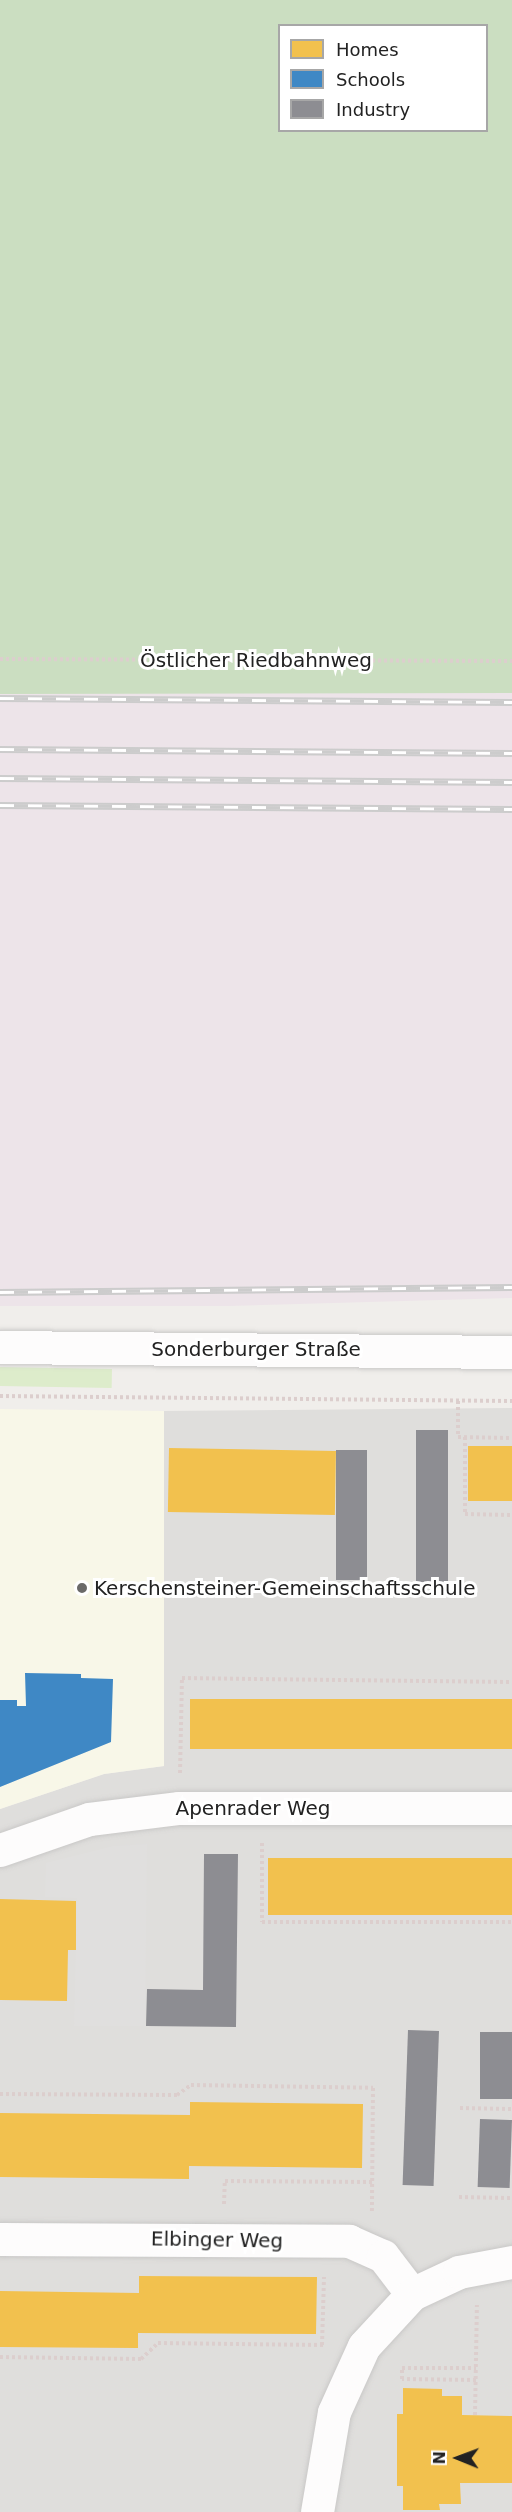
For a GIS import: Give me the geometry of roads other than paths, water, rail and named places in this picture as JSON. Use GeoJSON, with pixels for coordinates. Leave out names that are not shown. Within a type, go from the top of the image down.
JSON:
{"type":"FeatureCollection","features":[{"type":"Feature","properties":{"kind":"street","name":"Sonderburger Straße"},"geometry":{"type":"LineString","coordinates":[[0,1347],[512,1352]]}},
{"type":"Feature","properties":{"kind":"street","name":"Apenrader Weg"},"geometry":{"type":"LineString","coordinates":[[0,1850],[89,1819],[179,1808],[512,1808]]}},
{"type":"Feature","properties":{"kind":"street","name":"Elbinger Weg"},"geometry":{"type":"LineString","coordinates":[[0,2239],[349,2241],[369,2247],[383,2256],[412,2294]]}},
{"type":"Feature","properties":{"kind":"street"},"geometry":{"type":"LineString","coordinates":[[316,2512],[334,2412],[364,2346],[412,2294],[478,2266],[512,2262]]}},
{"type":"Feature","properties":{"kind":"railway"},"geometry":{"type":"LineString","coordinates":[[0,698],[512,702]]}},
{"type":"Feature","properties":{"kind":"railway"},"geometry":{"type":"LineString","coordinates":[[0,749],[512,753]]}},
{"type":"Feature","properties":{"kind":"railway"},"geometry":{"type":"LineString","coordinates":[[0,778],[512,782]]}},
{"type":"Feature","properties":{"kind":"railway"},"geometry":{"type":"LineString","coordinates":[[0,805],[512,809]]}},
{"type":"Feature","properties":{"kind":"railway"},"geometry":{"type":"LineString","coordinates":[[0,1292],[512,1287]]}},
{"type":"Feature","properties":{"kind":"place","name":"Kerschensteiner-Gemeinschaftsschule"},"geometry":{"type":"Point","coordinates":[82,1588]}}]}
